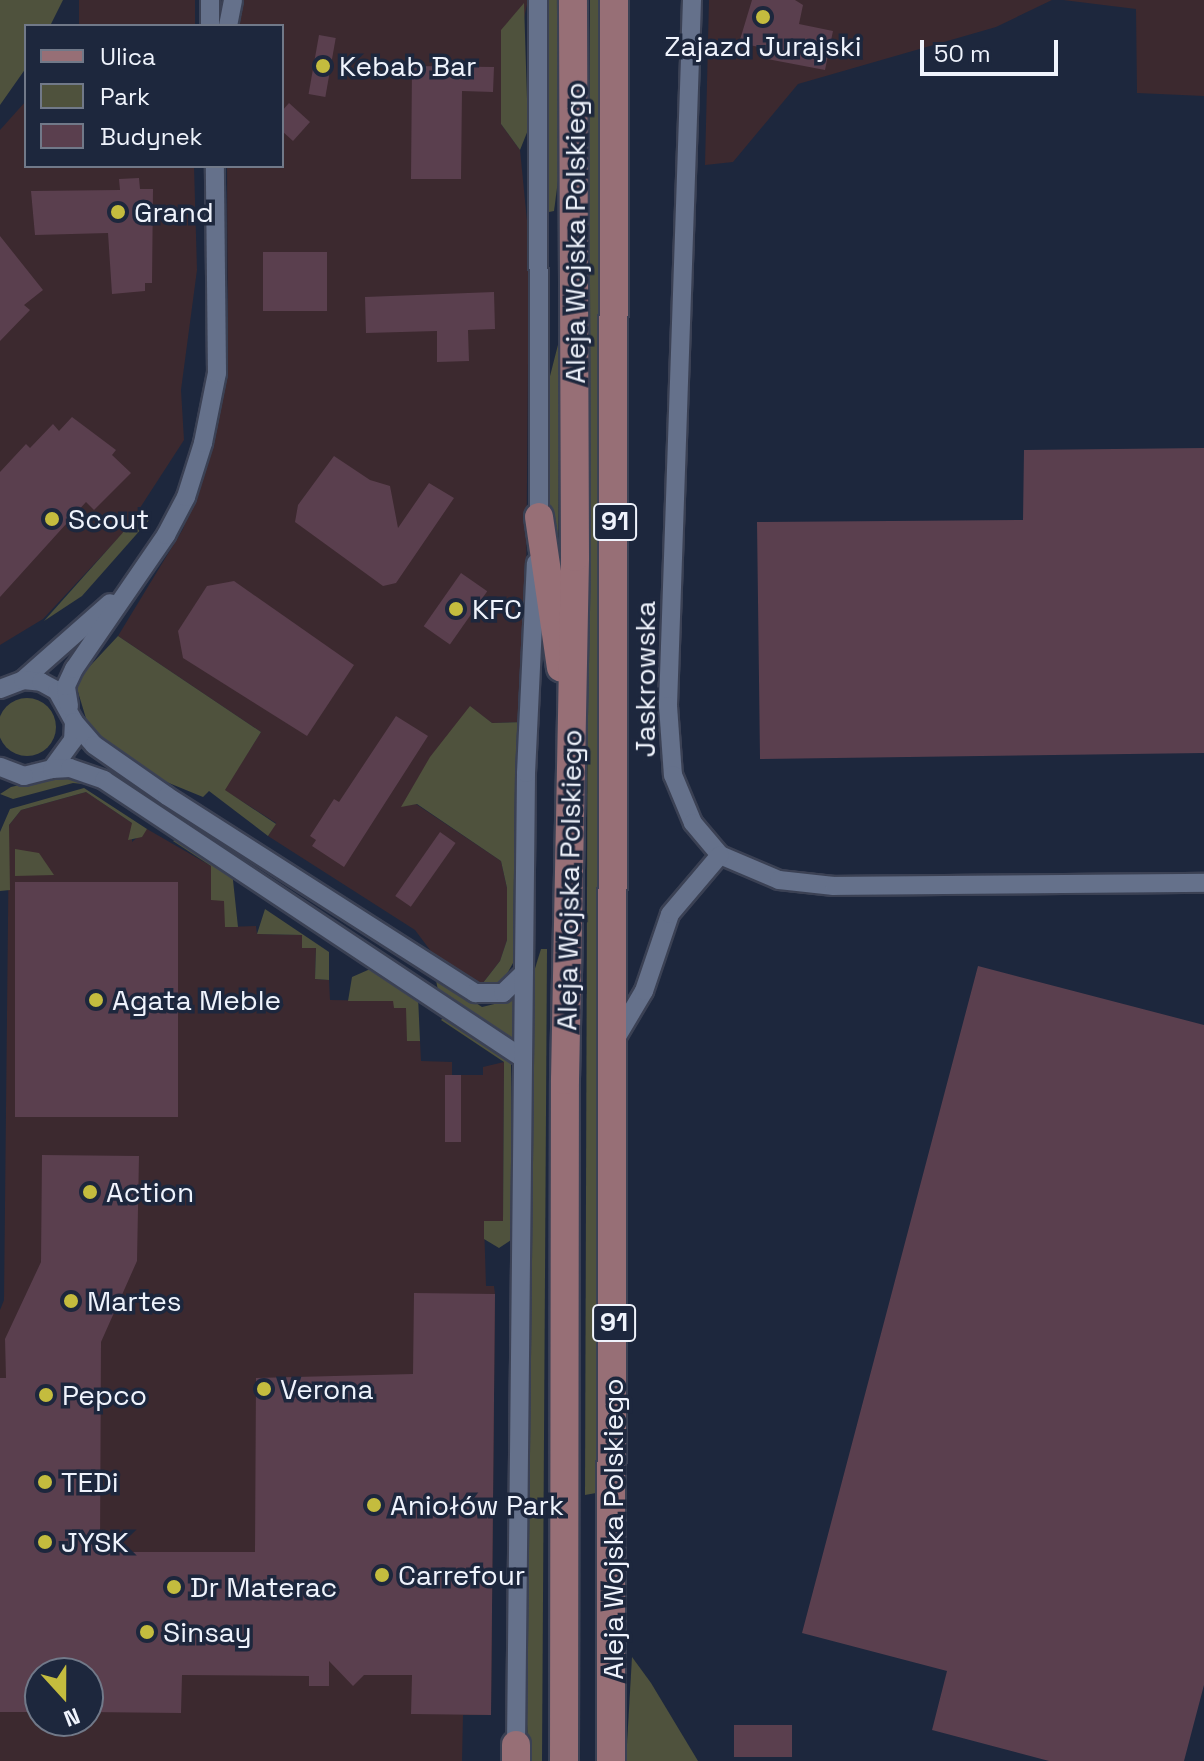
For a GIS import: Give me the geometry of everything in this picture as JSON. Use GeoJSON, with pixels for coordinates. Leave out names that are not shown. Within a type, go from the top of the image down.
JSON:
{"type":"FeatureCollection","features":[{"type":"Feature","properties":{"kind":"main road","name":"Aleja Wojska Polskiego"},"geometry":{"type":"LineString","coordinates":[[564,1761],[564,1112],[572,726],[573,0]]}},
{"type":"Feature","properties":{"kind":"main road","name":"Aleja Wojska Polskiego"},"geometry":{"type":"LineString","coordinates":[[611,1761],[614,0]]}},
{"type":"Feature","properties":{"kind":"main road"},"geometry":{"type":"LineString","coordinates":[[539,517],[572,726]]}},
{"type":"Feature","properties":{"kind":"street"},"geometry":{"type":"LineString","coordinates":[[210,0],[210,24]]}},
{"type":"Feature","properties":{"kind":"street"},"geometry":{"type":"LineString","coordinates":[[228,24],[233,0]]}},
{"type":"Feature","properties":{"kind":"street"},"geometry":{"type":"LineString","coordinates":[[516,1753],[526,773],[539,517],[538,0]]}},
{"type":"Feature","properties":{"kind":"street","name":"Jaskrowska"},"geometry":{"type":"LineString","coordinates":[[692,0],[669,750],[685,809],[720,855],[779,880],[834,886],[1204,883]]}},
{"type":"Feature","properties":{"kind":"street"},"geometry":{"type":"LineString","coordinates":[[52,769],[73,740],[66,686],[186,497],[212,408],[218,326],[215,168]]}},
{"type":"Feature","properties":{"kind":"street"},"geometry":{"type":"LineString","coordinates":[[0,689],[23,680],[136,579]]}},
{"type":"Feature","properties":{"kind":"street"},"geometry":{"type":"LineString","coordinates":[[23,680],[41,682],[94,745],[167,796],[475,993],[503,993],[524,973]]}},
{"type":"Feature","properties":{"kind":"street"},"geometry":{"type":"LineString","coordinates":[[0,767],[24,776]]}},
{"type":"Feature","properties":{"kind":"street"},"geometry":{"type":"LineString","coordinates":[[0,789],[24,776],[52,769],[70,768],[104,780],[521,1057]]}},
{"type":"Feature","properties":{"kind":"street"},"geometry":{"type":"LineString","coordinates":[[614,1043],[644,991],[670,914],[720,855]]}},
{"type":"Feature","properties":{"kind":"shaded area"},"geometry":{"type":"Polygon","coordinates":[[[79,0],[195,0],[195,24],[79,24],[79,0]]]}},
{"type":"Feature","properties":{"kind":"shaded area"},"geometry":{"type":"Polygon","coordinates":[[[238,0],[528,0],[501,124],[520,150],[529,241],[525,722],[492,723],[470,707],[403,806],[416,804],[501,861],[507,888],[507,940],[500,961],[479,988],[433,954],[415,930],[268,836],[276,823],[224,790],[261,732],[118,636],[183,529],[213,445],[228,349],[227,168],[284,168],[284,24],[233,24],[238,0]]]}},
{"type":"Feature","properties":{"kind":"shaded area"},"geometry":{"type":"Polygon","coordinates":[[[709,0],[1052,0],[996,27],[798,84],[733,162],[705,165],[709,0]]]}},
{"type":"Feature","properties":{"kind":"shaded area"},"geometry":{"type":"Polygon","coordinates":[[[1063,0],[1204,0],[1204,96],[1137,93],[1136,9],[1063,0]]]}},
{"type":"Feature","properties":{"kind":"shaded area"},"geometry":{"type":"Polygon","coordinates":[[[24,103],[24,168],[194,168],[197,270],[181,390],[184,440],[125,531],[43,619],[0,645],[0,130],[24,103]]]}},
{"type":"Feature","properties":{"kind":"shaded area"},"geometry":{"type":"Polygon","coordinates":[[[86,792],[132,823],[132,842],[147,829],[211,866],[211,900],[225,900],[225,927],[256,926],[257,934],[302,935],[316,947],[315,979],[329,980],[330,1000],[393,1001],[407,1008],[407,1041],[420,1041],[421,1061],[452,1062],[452,1075],[483,1075],[483,1067],[504,1062],[503,1222],[484,1222],[486,1286],[494,1286],[495,1294],[491,1715],[463,1715],[462,1761],[0,1761],[0,1310],[4,1300],[9,825],[21,810],[86,792]]]}},
{"type":"Feature","properties":{"kind":"green space"},"geometry":{"type":"Polygon","coordinates":[[[0,0],[63,0],[51,24],[24,24],[24,71],[0,105],[0,0]]]}},
{"type":"Feature","properties":{"kind":"green space"},"geometry":{"type":"Polygon","coordinates":[[[548,0],[559,0],[562,150],[554,211],[549,212],[548,0]]]}},
{"type":"Feature","properties":{"kind":"green space"},"geometry":{"type":"Polygon","coordinates":[[[590,0],[600,0],[601,68],[599,1004],[596,1493],[585,1495],[590,0]]]}},
{"type":"Feature","properties":{"kind":"green space"},"geometry":{"type":"Polygon","coordinates":[[[524,3],[528,130],[520,150],[501,124],[501,30],[524,3]]]}},
{"type":"Feature","properties":{"kind":"green space"},"geometry":{"type":"Polygon","coordinates":[[[561,333],[558,591],[550,532],[549,380],[561,333]]]}},
{"type":"Feature","properties":{"kind":"green space"},"geometry":{"type":"Polygon","coordinates":[[[135,519],[150,519],[82,596],[44,621],[135,519]]]}},
{"type":"Feature","properties":{"kind":"green space"},"geometry":{"type":"Polygon","coordinates":[[[118,636],[261,732],[225,790],[276,824],[268,836],[209,791],[203,797],[164,781],[91,735],[75,682],[118,636]]]}},
{"type":"Feature","properties":{"kind":"green space"},"geometry":{"type":"Polygon","coordinates":[[[16,700],[38,700],[54,716],[54,738],[38,754],[16,754],[0,738],[0,716],[16,700]]]}},
{"type":"Feature","properties":{"kind":"green space"},"geometry":{"type":"Polygon","coordinates":[[[470,706],[492,723],[525,722],[515,790],[513,963],[503,981],[479,988],[500,961],[507,940],[507,888],[501,861],[417,804],[401,807],[430,757],[470,706]]]}},
{"type":"Feature","properties":{"kind":"green space"},"geometry":{"type":"Polygon","coordinates":[[[66,774],[92,785],[73,783],[13,799],[0,794],[11,787],[66,774]]]}},
{"type":"Feature","properties":{"kind":"green space"},"geometry":{"type":"Polygon","coordinates":[[[84,788],[147,829],[142,837],[128,840],[132,823],[86,792],[21,810],[9,825],[10,890],[0,891],[0,832],[10,809],[84,788]]]}},
{"type":"Feature","properties":{"kind":"green space"},"geometry":{"type":"Polygon","coordinates":[[[179,838],[232,871],[238,927],[225,927],[224,901],[211,900],[211,866],[173,841],[179,838]]]}},
{"type":"Feature","properties":{"kind":"green space"},"geometry":{"type":"Polygon","coordinates":[[[15,849],[39,853],[54,875],[15,876],[15,849]]]}},
{"type":"Feature","properties":{"kind":"green space"},"geometry":{"type":"Polygon","coordinates":[[[265,909],[329,952],[329,980],[315,979],[316,948],[302,948],[302,935],[257,934],[265,909]]]}},
{"type":"Feature","properties":{"kind":"green space"},"geometry":{"type":"Polygon","coordinates":[[[541,949],[547,949],[542,1761],[529,1761],[524,1667],[529,1167],[532,978],[541,949]]]}},
{"type":"Feature","properties":{"kind":"green space"},"geometry":{"type":"Polygon","coordinates":[[[377,966],[418,996],[420,1041],[407,1041],[406,1008],[394,1008],[393,1001],[348,1001],[352,977],[377,966]]]}},
{"type":"Feature","properties":{"kind":"green space"},"geometry":{"type":"Polygon","coordinates":[[[435,976],[482,1007],[515,999],[514,1039],[438,990],[435,976]]]}},
{"type":"Feature","properties":{"kind":"green space"},"geometry":{"type":"Polygon","coordinates":[[[447,1014],[511,1061],[512,1232],[511,1240],[499,1248],[484,1239],[484,1221],[503,1221],[504,1062],[441,1020],[447,1014]]]}},
{"type":"Feature","properties":{"kind":"green space"},"geometry":{"type":"Polygon","coordinates":[[[632,1657],[651,1683],[698,1761],[626,1761],[632,1657]]]}},
{"type":"Feature","properties":{"kind":"building"},"geometry":{"type":"Polygon","coordinates":[[[752,0],[795,0],[803,5],[799,24],[833,31],[825,70],[762,58],[764,48],[739,43],[752,0]]]}},
{"type":"Feature","properties":{"kind":"building","name":"Kebab Bar"},"geometry":{"type":"Polygon","coordinates":[[[319,35],[336,38],[325,97],[309,94],[319,35]]]}},
{"type":"Feature","properties":{"kind":"building"},"geometry":{"type":"Polygon","coordinates":[[[412,66],[494,67],[493,92],[462,91],[461,179],[411,179],[412,66]]]}},
{"type":"Feature","properties":{"kind":"building"},"geometry":{"type":"Polygon","coordinates":[[[289,103],[310,122],[293,141],[284,133],[284,109],[289,103]]]}},
{"type":"Feature","properties":{"kind":"building"},"geometry":{"type":"Polygon","coordinates":[[[139,178],[140,189],[153,189],[152,283],[145,283],[145,291],[112,294],[108,233],[35,235],[31,191],[120,190],[119,179],[139,178]]]}},
{"type":"Feature","properties":{"kind":"building"},"geometry":{"type":"Polygon","coordinates":[[[0,236],[43,290],[24,305],[30,310],[0,341],[0,236]]]}},
{"type":"Feature","properties":{"kind":"building"},"geometry":{"type":"Polygon","coordinates":[[[263,252],[327,252],[327,311],[263,311],[263,252]]]}},
{"type":"Feature","properties":{"kind":"building"},"geometry":{"type":"Polygon","coordinates":[[[494,292],[495,329],[468,330],[469,361],[437,362],[437,331],[366,333],[365,297],[494,292]]]}},
{"type":"Feature","properties":{"kind":"building"},"geometry":{"type":"Polygon","coordinates":[[[72,417],[116,450],[112,455],[131,473],[94,510],[86,502],[0,597],[0,472],[26,444],[30,448],[53,424],[59,431],[72,417]]]}},
{"type":"Feature","properties":{"kind":"building"},"geometry":{"type":"Polygon","coordinates":[[[1204,448],[1204,753],[760,759],[757,522],[1023,520],[1024,450],[1204,448]]]}},
{"type":"Feature","properties":{"kind":"building"},"geometry":{"type":"Polygon","coordinates":[[[334,456],[370,480],[390,486],[398,528],[429,483],[454,498],[396,583],[383,586],[295,522],[298,505],[334,456]]]}},
{"type":"Feature","properties":{"kind":"building","name":"KFC"},"geometry":{"type":"Polygon","coordinates":[[[461,573],[487,591],[450,645],[424,626],[461,573]]]}},
{"type":"Feature","properties":{"kind":"building"},"geometry":{"type":"Polygon","coordinates":[[[234,581],[354,665],[307,736],[183,658],[178,631],[207,586],[234,581]]]}},
{"type":"Feature","properties":{"kind":"building"},"geometry":{"type":"Polygon","coordinates":[[[396,716],[428,736],[344,867],[312,846],[316,840],[310,836],[334,799],[339,802],[396,716]]]}},
{"type":"Feature","properties":{"kind":"building"},"geometry":{"type":"Polygon","coordinates":[[[440,832],[456,843],[411,907],[395,896],[440,832]]]}},
{"type":"Feature","properties":{"kind":"building","name":"Agata Meble"},"geometry":{"type":"Polygon","coordinates":[[[15,882],[178,882],[178,1117],[15,1117],[15,882]]]}},
{"type":"Feature","properties":{"kind":"building"},"geometry":{"type":"Polygon","coordinates":[[[978,966],[1204,1025],[1204,1685],[1184,1761],[1049,1761],[932,1730],[947,1671],[802,1633],[978,966]]]}},
{"type":"Feature","properties":{"kind":"building"},"geometry":{"type":"Polygon","coordinates":[[[445,1075],[461,1075],[461,1142],[445,1142],[445,1075]]]}},
{"type":"Feature","properties":{"kind":"building","name":"Aniołów Park"},"geometry":{"type":"Polygon","coordinates":[[[42,1155],[139,1156],[137,1261],[101,1342],[100,1552],[255,1552],[256,1378],[413,1374],[414,1293],[495,1294],[491,1715],[411,1714],[412,1675],[364,1675],[353,1686],[329,1661],[329,1686],[309,1686],[309,1676],[182,1675],[181,1713],[104,1712],[104,1657],[24,1657],[24,1712],[0,1712],[0,1378],[6,1378],[5,1339],[41,1262],[42,1155]]]}},
{"type":"Feature","properties":{"kind":"building"},"geometry":{"type":"Polygon","coordinates":[[[734,1725],[792,1725],[792,1757],[734,1757],[734,1725]]]}},
{"type":"Feature","properties":{"kind":"place","name":"Zajazd Jurajski"},"geometry":{"type":"Point","coordinates":[763,17]}},
{"type":"Feature","properties":{"kind":"place","name":"Kebab Bar"},"geometry":{"type":"Point","coordinates":[323,66]}},
{"type":"Feature","properties":{"kind":"place","name":"Grand"},"geometry":{"type":"Point","coordinates":[118,212]}},
{"type":"Feature","properties":{"kind":"place","name":"Scout"},"geometry":{"type":"Point","coordinates":[52,519]}},
{"type":"Feature","properties":{"kind":"place","name":"KFC"},"geometry":{"type":"Point","coordinates":[456,609]}},
{"type":"Feature","properties":{"kind":"place","name":"Agata Meble"},"geometry":{"type":"Point","coordinates":[96,1000]}},
{"type":"Feature","properties":{"kind":"place","name":"Action"},"geometry":{"type":"Point","coordinates":[90,1192]}},
{"type":"Feature","properties":{"kind":"place","name":"Martes"},"geometry":{"type":"Point","coordinates":[71,1301]}},
{"type":"Feature","properties":{"kind":"place","name":"Verona"},"geometry":{"type":"Point","coordinates":[264,1389]}},
{"type":"Feature","properties":{"kind":"place","name":"Pepco"},"geometry":{"type":"Point","coordinates":[46,1395]}},
{"type":"Feature","properties":{"kind":"place","name":"TEDi"},"geometry":{"type":"Point","coordinates":[45,1482]}},
{"type":"Feature","properties":{"kind":"place","name":"Aniołów Park"},"geometry":{"type":"Point","coordinates":[374,1505]}},
{"type":"Feature","properties":{"kind":"place","name":"JYSK"},"geometry":{"type":"Point","coordinates":[45,1542]}},
{"type":"Feature","properties":{"kind":"place","name":"Carrefour"},"geometry":{"type":"Point","coordinates":[382,1575]}},
{"type":"Feature","properties":{"kind":"place","name":"Dr Materac"},"geometry":{"type":"Point","coordinates":[174,1587]}},
{"type":"Feature","properties":{"kind":"place","name":"Sinsay"},"geometry":{"type":"Point","coordinates":[147,1632]}}]}
